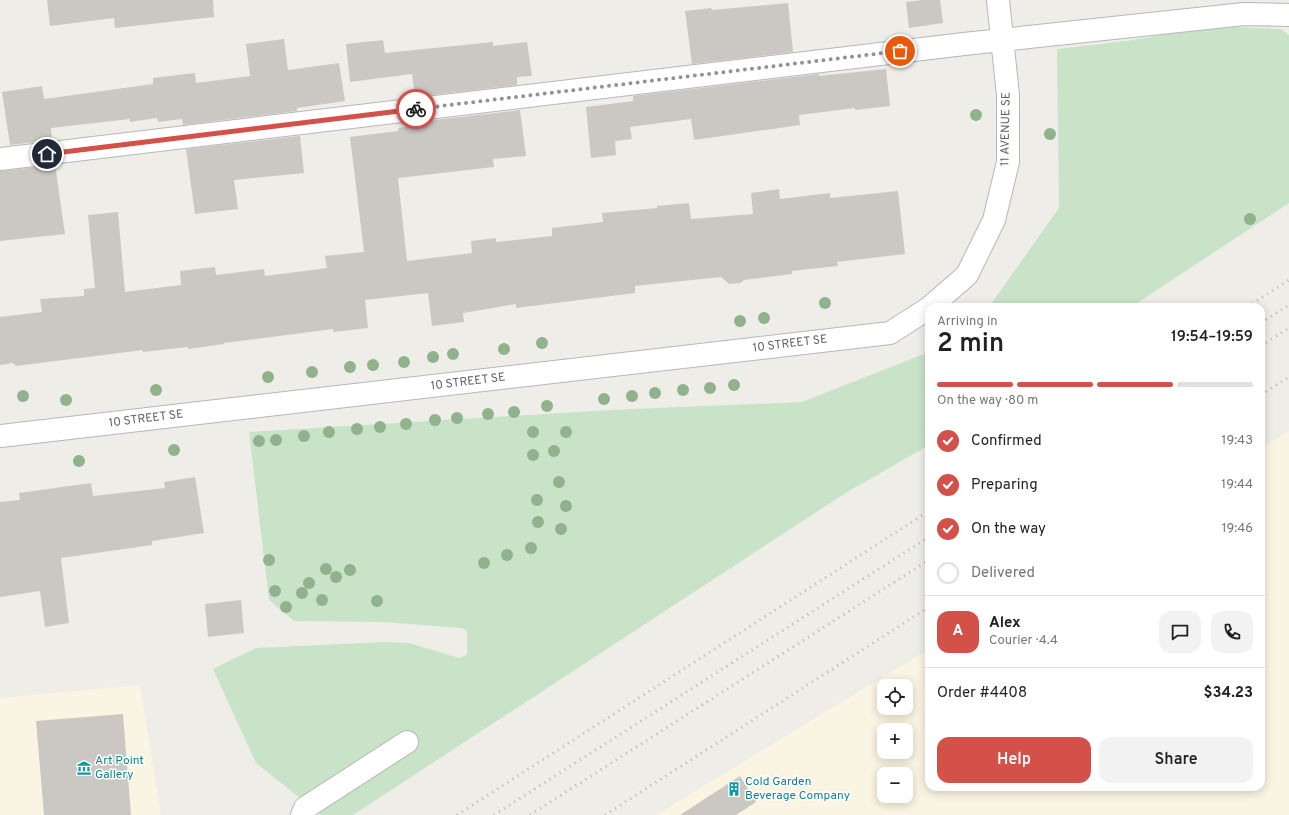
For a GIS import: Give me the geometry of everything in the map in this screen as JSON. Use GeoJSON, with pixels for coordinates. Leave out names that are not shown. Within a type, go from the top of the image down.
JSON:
{"type":"FeatureCollection","features":[{"type":"Feature","properties":{"kind":"street","name":"11 AVENUE SE"},"geometry":{"type":"LineString","coordinates":[[966,275],[994,220],[1008,162],[1008,95],[998,0]]}},
{"type":"Feature","properties":{"kind":"street"},"geometry":{"type":"LineString","coordinates":[[0,159],[1003,39],[1056,35],[1244,14],[1289,15]]}},
{"type":"Feature","properties":{"kind":"street","name":"10 STREET SE"},"geometry":{"type":"LineString","coordinates":[[934,303],[966,275]]}},
{"type":"Feature","properties":{"kind":"street","name":"10 STREET SE"},"geometry":{"type":"LineString","coordinates":[[0,436],[890,333],[925,310]]}},
{"type":"Feature","properties":{"kind":"street"},"geometry":{"type":"LineString","coordinates":[[302,815],[305,808],[407,742]]}},
{"type":"Feature","properties":{"kind":"shaded area"},"geometry":{"type":"Polygon","coordinates":[[[1289,431],[1289,815],[656,815],[877,681],[877,715],[913,715],[913,679],[880,679],[925,651],[925,791],[1265,791],[1265,446],[1289,431]]]}},
{"type":"Feature","properties":{"kind":"shaded area"},"geometry":{"type":"Polygon","coordinates":[[[140,685],[161,815],[0,815],[0,698],[140,685]]]}},
{"type":"Feature","properties":{"kind":"green space"},"geometry":{"type":"Polygon","coordinates":[[[1211,26],[1281,29],[1289,35],[1289,203],[1137,303],[992,303],[1059,208],[1057,49],[1127,41],[1211,26]]]}},
{"type":"Feature","properties":{"kind":"green space"},"geometry":{"type":"Polygon","coordinates":[[[925,354],[925,447],[844,494],[353,815],[321,815],[256,763],[213,669],[256,648],[384,642],[409,643],[459,658],[467,655],[467,631],[462,628],[383,622],[294,621],[269,600],[249,432],[610,410],[802,402],[925,354]]]}},
{"type":"Feature","properties":{"kind":"building"},"geometry":{"type":"Polygon","coordinates":[[[47,0],[213,0],[214,17],[115,28],[114,18],[50,26],[47,0]]]}},
{"type":"Feature","properties":{"kind":"building"},"geometry":{"type":"Polygon","coordinates":[[[940,0],[943,23],[909,28],[906,2],[940,0]]]}},
{"type":"Feature","properties":{"kind":"building"},"geometry":{"type":"Polygon","coordinates":[[[788,3],[793,52],[692,64],[685,11],[788,3]]]}},
{"type":"Feature","properties":{"kind":"building"},"geometry":{"type":"Polygon","coordinates":[[[284,39],[288,70],[339,63],[345,101],[297,108],[297,111],[183,125],[182,119],[158,122],[157,118],[130,122],[130,119],[51,128],[52,140],[10,145],[2,92],[42,86],[44,99],[153,84],[153,78],[195,73],[196,83],[250,76],[246,44],[284,39]]]}},
{"type":"Feature","properties":{"kind":"building"},"geometry":{"type":"Polygon","coordinates":[[[383,40],[385,53],[493,42],[493,46],[527,42],[532,76],[517,77],[517,85],[415,97],[412,74],[350,82],[346,44],[383,40]]]}},
{"type":"Feature","properties":{"kind":"building"},"geometry":{"type":"Polygon","coordinates":[[[886,69],[890,106],[855,110],[855,108],[799,115],[800,125],[694,140],[691,119],[630,127],[632,139],[615,141],[616,155],[591,158],[586,107],[633,101],[633,96],[819,74],[819,76],[886,69]]]}},
{"type":"Feature","properties":{"kind":"building"},"geometry":{"type":"Polygon","coordinates":[[[520,110],[526,156],[493,159],[494,167],[398,178],[407,261],[472,253],[471,241],[496,238],[496,242],[552,236],[552,228],[603,222],[602,213],[657,208],[657,206],[689,203],[691,219],[753,214],[751,193],[779,189],[780,199],[830,193],[830,198],[898,191],[905,254],[837,262],[838,266],[792,271],[792,274],[744,280],[741,283],[729,284],[721,277],[635,286],[635,293],[516,308],[516,304],[463,313],[464,322],[432,326],[428,293],[365,300],[368,328],[334,332],[333,329],[188,349],[188,347],[143,352],[143,350],[16,366],[13,363],[0,365],[0,317],[42,312],[40,299],[84,296],[84,289],[95,288],[88,215],[118,212],[125,292],[181,285],[180,271],[215,267],[216,275],[264,269],[265,276],[327,268],[325,256],[364,252],[350,137],[398,131],[398,128],[418,125],[417,122],[520,110]]]}},
{"type":"Feature","properties":{"kind":"building"},"geometry":{"type":"Polygon","coordinates":[[[300,136],[304,173],[234,180],[238,209],[195,214],[186,149],[300,136]]]}},
{"type":"Feature","properties":{"kind":"building"},"geometry":{"type":"Polygon","coordinates":[[[55,165],[65,234],[0,241],[0,171],[55,165]]]}},
{"type":"Feature","properties":{"kind":"building"},"geometry":{"type":"Polygon","coordinates":[[[195,477],[204,533],[152,541],[152,545],[61,558],[69,623],[45,627],[40,591],[0,597],[0,502],[20,500],[19,493],[91,483],[93,496],[165,488],[164,482],[195,477]]]}},
{"type":"Feature","properties":{"kind":"building"},"geometry":{"type":"Polygon","coordinates":[[[241,600],[244,633],[208,637],[205,604],[241,600]]]}},
{"type":"Feature","properties":{"kind":"building","name":"Art Point Gallery"},"geometry":{"type":"Polygon","coordinates":[[[123,714],[131,815],[44,815],[36,721],[123,714]]]}},
{"type":"Feature","properties":{"kind":"building","name":"Cold Garden Beverage Company"},"geometry":{"type":"Polygon","coordinates":[[[740,776],[756,802],[736,815],[680,815],[740,776]]]}},
{"type":"Feature","properties":{"kind":"railway"},"geometry":{"type":"LineString","coordinates":[[1253,303],[1289,280]]}},
{"type":"Feature","properties":{"kind":"railway"},"geometry":{"type":"LineString","coordinates":[[1265,320],[1289,305]]}},
{"type":"Feature","properties":{"kind":"railway"},"geometry":{"type":"LineString","coordinates":[[1265,343],[1289,328]]}},
{"type":"Feature","properties":{"kind":"railway"},"geometry":{"type":"LineString","coordinates":[[1265,392],[1289,377]]}},
{"type":"Feature","properties":{"kind":"railway"},"geometry":{"type":"LineString","coordinates":[[457,815],[925,514]]}},
{"type":"Feature","properties":{"kind":"railway"},"geometry":{"type":"LineString","coordinates":[[494,815],[925,540]]}},
{"type":"Feature","properties":{"kind":"railway"},"geometry":{"type":"LineString","coordinates":[[530,815],[925,563]]}},
{"type":"Feature","properties":{"kind":"railway"},"geometry":{"type":"LineString","coordinates":[[605,815],[925,610]]}},
{"type":"Feature","properties":{"kind":"way so far"},"geometry":{"type":"LineString","coordinates":[[416,109],[900,51]]}},
{"type":"Feature","properties":{"kind":"place","name":"Art Point Gallery"},"geometry":{"type":"Point","coordinates":[84,768]}},
{"type":"Feature","properties":{"kind":"place","name":"Cold Garden Beverage Company"},"geometry":{"type":"Point","coordinates":[734,789]}},
{"type":"Feature","properties":{"kind":"route"},"geometry":{"type":"LineString","coordinates":[[47,154],[416,109]]}}]}
